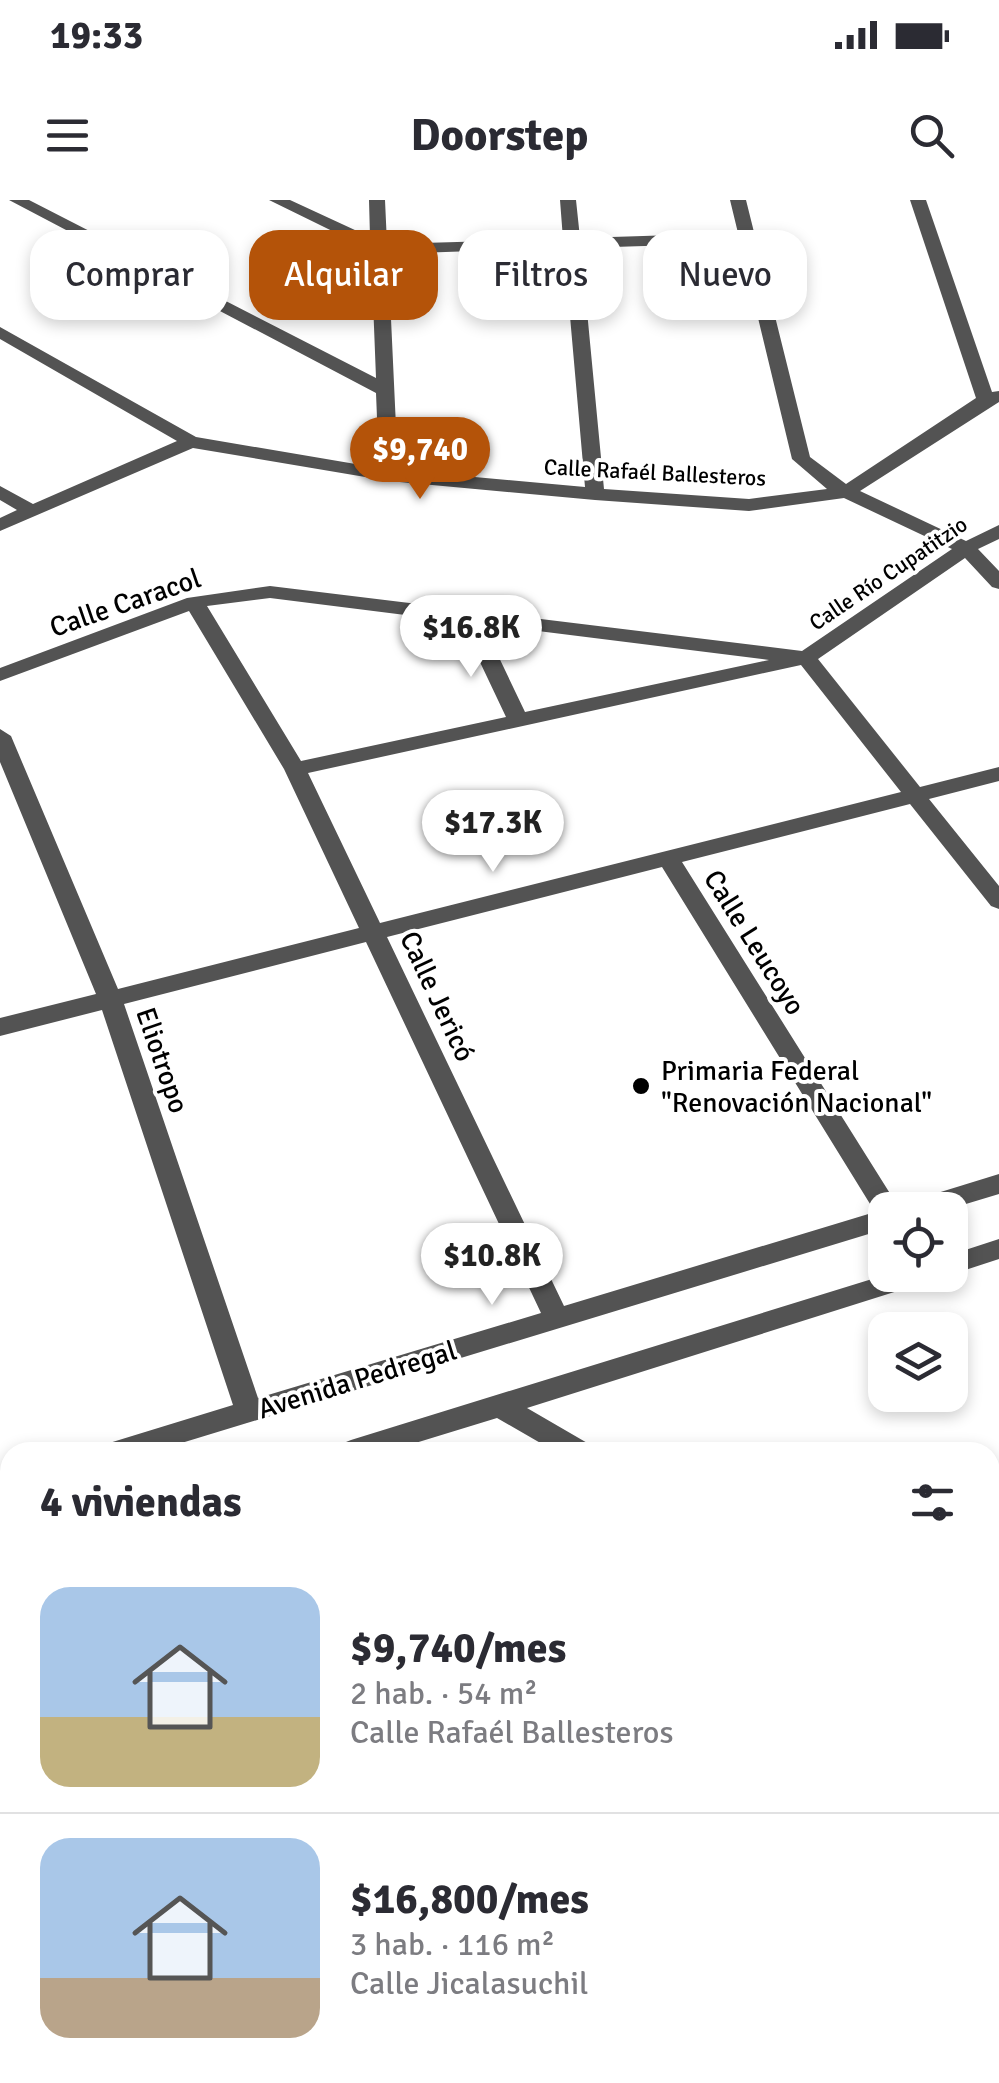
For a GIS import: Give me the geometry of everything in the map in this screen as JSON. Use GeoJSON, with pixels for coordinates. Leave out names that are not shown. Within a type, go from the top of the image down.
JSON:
{"type":"FeatureCollection","features":[{"type":"Feature","properties":{"kind":"street"},"geometry":{"type":"LineString","coordinates":[[17,200],[385,390]]}},
{"type":"Feature","properties":{"kind":"street"},"geometry":{"type":"LineString","coordinates":[[276,200],[341,230]]}},
{"type":"Feature","properties":{"kind":"street"},"geometry":{"type":"LineString","coordinates":[[377,200],[380,230]]}},
{"type":"Feature","properties":{"kind":"street"},"geometry":{"type":"LineString","coordinates":[[568,200],[569,230]]}},
{"type":"Feature","properties":{"kind":"street"},"geometry":{"type":"LineString","coordinates":[[738,200],[744,230]]}},
{"type":"Feature","properties":{"kind":"street"},"geometry":{"type":"LineString","coordinates":[[918,200],[992,398]]}},
{"type":"Feature","properties":{"kind":"street"},"geometry":{"type":"LineString","coordinates":[[384,320],[389,475]]}},
{"type":"Feature","properties":{"kind":"street"},"geometry":{"type":"LineString","coordinates":[[578,320],[595,494]]}},
{"type":"Feature","properties":{"kind":"street"},"geometry":{"type":"LineString","coordinates":[[766,320],[801,459],[820,478],[966,548],[999,583]]}},
{"type":"Feature","properties":{"kind":"street"},"geometry":{"type":"LineString","coordinates":[[0,332],[191,442]]}},
{"type":"Feature","properties":{"kind":"street","name":"Calle Rafaél Ballesteros"},"geometry":{"type":"LineString","coordinates":[[191,442],[389,475],[749,504],[846,492],[992,398]]}},
{"type":"Feature","properties":{"kind":"street"},"geometry":{"type":"LineString","coordinates":[[0,526],[191,442]]}},
{"type":"Feature","properties":{"kind":"street"},"geometry":{"type":"LineString","coordinates":[[0,492],[32,511]]}},
{"type":"Feature","properties":{"kind":"street","name":"Calle Río Cupatitzio"},"geometry":{"type":"LineString","coordinates":[[806,658],[966,548],[999,531]]}},
{"type":"Feature","properties":{"kind":"street","name":"Calle Caracol"},"geometry":{"type":"LineString","coordinates":[[0,675],[194,602],[270,592],[806,658]]}},
{"type":"Feature","properties":{"kind":"street","name":"Calle Jericó"},"geometry":{"type":"LineString","coordinates":[[194,602],[295,769],[558,1318]]}},
{"type":"Feature","properties":{"kind":"street"},"geometry":{"type":"LineString","coordinates":[[468,617],[519,722]]}},
{"type":"Feature","properties":{"kind":"street"},"geometry":{"type":"LineString","coordinates":[[295,769],[806,658],[999,901]]}},
{"type":"Feature","properties":{"kind":"street","name":"Eliotropo"},"geometry":{"type":"LineString","coordinates":[[0,736],[110,999],[249,1412]]}},
{"type":"Feature","properties":{"kind":"street"},"geometry":{"type":"LineString","coordinates":[[0,1026],[999,774]]}},
{"type":"Feature","properties":{"kind":"street","name":"Calle Leucoyo"},"geometry":{"type":"LineString","coordinates":[[668,858],[876,1192]]}},
{"type":"Feature","properties":{"kind":"street"},"geometry":{"type":"LineString","coordinates":[[968,1193],[999,1184]]}},
{"type":"Feature","properties":{"kind":"street","name":"Avenida Pedregal"},"geometry":{"type":"LineString","coordinates":[[149,1442],[868,1224]]}},
{"type":"Feature","properties":{"kind":"street"},"geometry":{"type":"LineString","coordinates":[[968,1259],[999,1250]]}},
{"type":"Feature","properties":{"kind":"street"},"geometry":{"type":"LineString","coordinates":[[382,1442],[868,1290]]}},
{"type":"Feature","properties":{"kind":"street"},"geometry":{"type":"LineString","coordinates":[[499,1405],[562,1442]]}},
{"type":"Feature","properties":{"kind":"place","name":"Primaria Federal \"Renovación Nacional\""},"geometry":{"type":"Point","coordinates":[641,1086]}}]}
